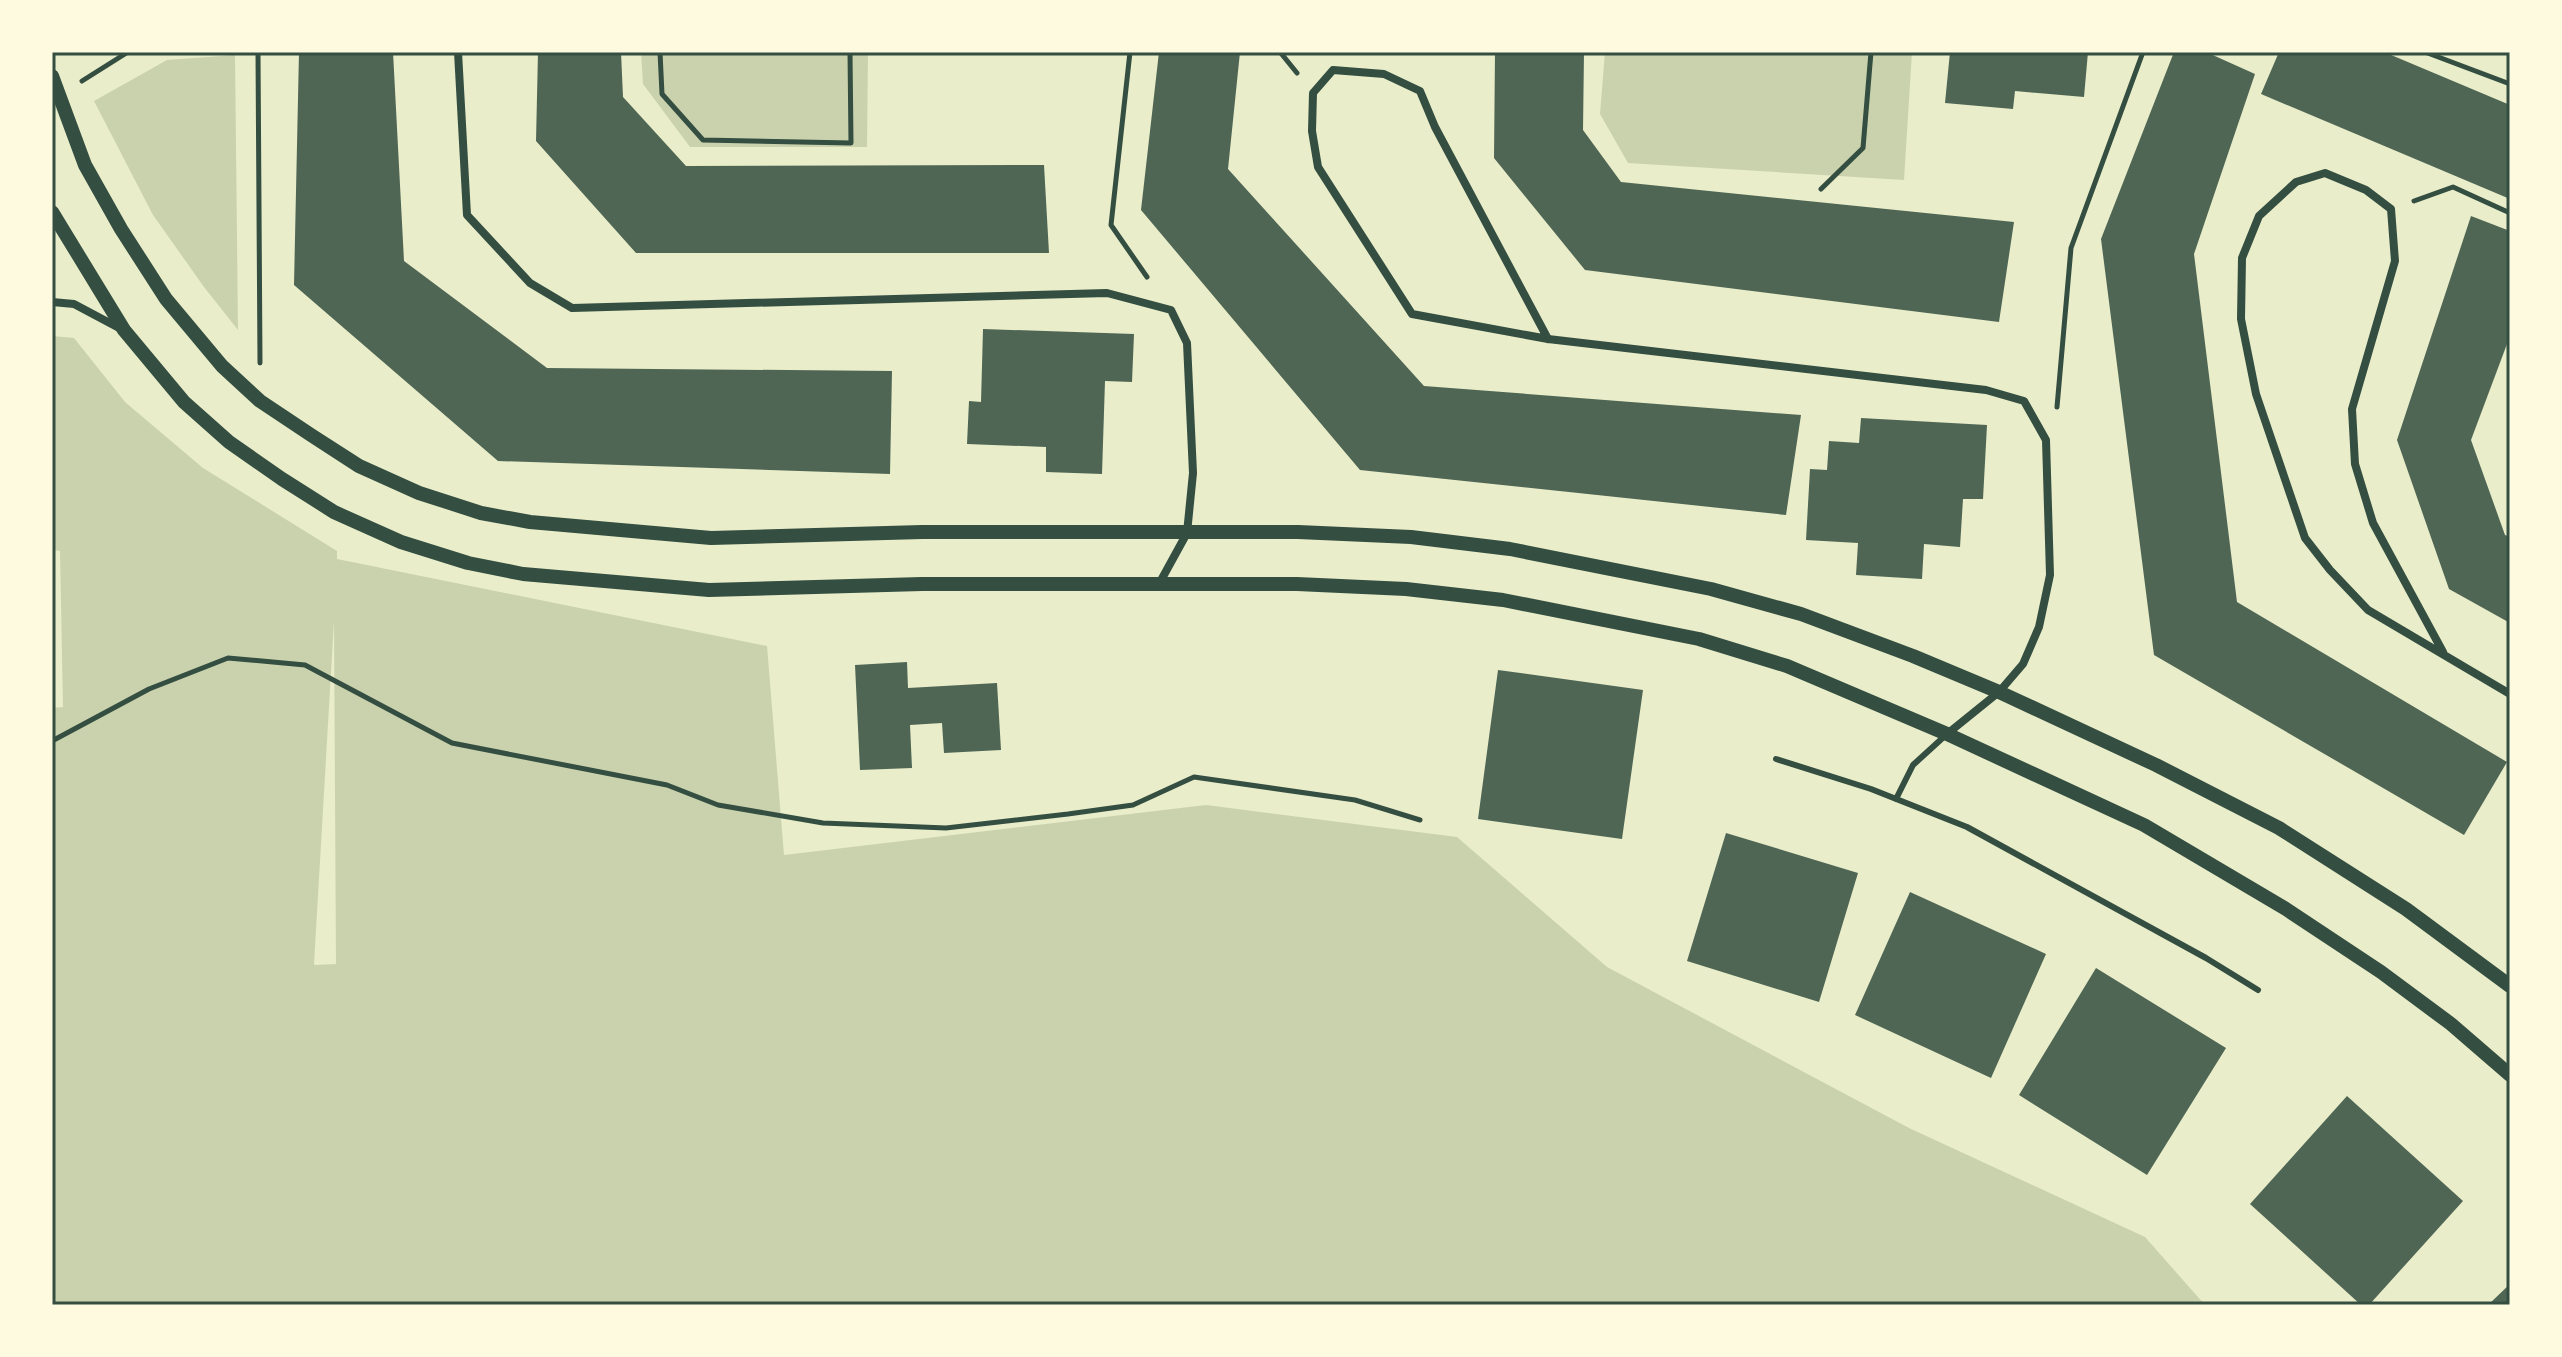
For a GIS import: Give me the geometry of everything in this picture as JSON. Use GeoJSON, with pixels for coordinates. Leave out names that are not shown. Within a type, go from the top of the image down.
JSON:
{"type":"FeatureCollection","features":[{"type":"Feature","properties":{"kind":"street"},"geometry":{"type":"LineString","coordinates":[[458,52],[467,215],[530,283],[572,308],[1107,293],[1171,310],[1187,343],[1193,473],[1187,533],[1158,585]]}},
{"type":"Feature","properties":{"kind":"street"},"geometry":{"type":"LineString","coordinates":[[1548,339],[1435,127],[1420,91],[1384,74],[1333,70],[1313,93],[1312,131],[1318,167],[1412,314],[1548,339],[1986,390],[2024,401],[2046,440],[2050,575],[2039,627],[2023,664],[1999,692],[1947,734]]}},
{"type":"Feature","properties":{"kind":"street"},"geometry":{"type":"LineString","coordinates":[[52,76],[85,165],[166,299],[222,366],[260,401],[359,466],[419,493],[481,513],[530,522],[711,538],[922,532],[1298,532],[1411,537],[1510,549],[1711,589],[1801,614],[1999,692],[2156,765],[2279,828],[2406,909],[2510,986]]}},
{"type":"Feature","properties":{"kind":"street"},"geometry":{"type":"LineString","coordinates":[[2443,652],[2373,523],[2355,464],[2352,409],[2395,261],[2391,209],[2366,190],[2325,173],[2296,182],[2259,216],[2242,258],[2241,319],[2256,394],[2305,538],[2368,610],[2510,694]]}},
{"type":"Feature","properties":{"kind":"street"},"geometry":{"type":"LineString","coordinates":[[52,212],[124,330],[184,402],[229,442],[282,479],[334,512],[387,536],[468,563],[523,574],[709,590],[922,584],[1297,584],[1406,589],[1503,600],[1699,639],[1787,666],[1947,734],[2144,825],[2286,909],[2381,972],[2451,1024],[2510,1075]]}},
{"type":"Feature","properties":{"kind":"street"},"geometry":{"type":"LineString","coordinates":[[52,302],[74,304],[124,330]]}},
{"type":"Feature","properties":{"kind":"lane"},"geometry":{"type":"LineString","coordinates":[[1896,799],[1913,765],[1947,734]]}},
{"type":"Feature","properties":{"kind":"lane"},"geometry":{"type":"LineString","coordinates":[[1776,759],[1896,799],[1967,827],[2206,958],[2258,990]]}},
{"type":"Feature","properties":{"kind":"path"},"geometry":{"type":"LineString","coordinates":[[58,96],[128,52]]}},
{"type":"Feature","properties":{"kind":"path"},"geometry":{"type":"LineString","coordinates":[[258,52],[260,401]]}},
{"type":"Feature","properties":{"kind":"path"},"geometry":{"type":"LineString","coordinates":[[660,52],[662,94],[703,140],[851,143],[850,52]]}},
{"type":"Feature","properties":{"kind":"path"},"geometry":{"type":"LineString","coordinates":[[1130,52],[1111,225],[1171,310]]}},
{"type":"Feature","properties":{"kind":"path"},"geometry":{"type":"LineString","coordinates":[[1821,189],[1863,148],[1871,52]]}},
{"type":"Feature","properties":{"kind":"path"},"geometry":{"type":"LineString","coordinates":[[2056,416],[2071,248],[2143,52]]}},
{"type":"Feature","properties":{"kind":"path"},"geometry":{"type":"LineString","coordinates":[[2425,52],[2510,84]]}},
{"type":"Feature","properties":{"kind":"path"},"geometry":{"type":"LineString","coordinates":[[2391,209],[2453,187],[2510,213]]}},
{"type":"Feature","properties":{"kind":"path"},"geometry":{"type":"LineString","coordinates":[[52,741],[149,689],[228,658],[305,665],[452,743],[667,785],[718,805],[823,823],[946,828],[1068,814],[1133,805],[1194,777],[1355,800],[1420,820]]}},
{"type":"Feature","properties":{"kind":"green space"},"geometry":{"type":"Polygon","coordinates":[[[641,52],[868,52],[867,147],[690,147],[643,84],[641,52]]]}},
{"type":"Feature","properties":{"kind":"green space"},"geometry":{"type":"Polygon","coordinates":[[[1605,52],[1912,52],[1904,180],[1628,163],[1600,114],[1605,52]]]}},
{"type":"Feature","properties":{"kind":"green space"},"geometry":{"type":"Polygon","coordinates":[[[235,55],[238,330],[153,215],[94,101],[167,60],[235,55]]]}},
{"type":"Feature","properties":{"kind":"green space"},"geometry":{"type":"Polygon","coordinates":[[[52,336],[74,338],[125,402],[203,468],[337,551],[337,559],[767,646],[784,855],[1206,805],[1457,837],[1607,967],[1909,1128],[2145,1237],[2205,1305],[52,1305],[52,708],[63,707],[60,551],[52,550],[52,336]],[[334,621],[314,964],[336,964],[334,621]]]}},
{"type":"Feature","properties":{"kind":"building"},"geometry":{"type":"Polygon","coordinates":[[[299,52],[393,52],[404,261],[547,368],[892,371],[890,474],[498,461],[294,285],[299,52]]]}},
{"type":"Feature","properties":{"kind":"building"},"geometry":{"type":"Polygon","coordinates":[[[538,52],[621,52],[623,97],[686,166],[1044,165],[1049,253],[636,253],[536,141],[538,52]]]}},
{"type":"Feature","properties":{"kind":"building"},"geometry":{"type":"Polygon","coordinates":[[[1159,52],[1240,52],[1228,169],[1424,386],[1801,415],[1786,515],[1360,470],[1141,210],[1159,52]]]}},
{"type":"Feature","properties":{"kind":"building"},"geometry":{"type":"Polygon","coordinates":[[[1495,52],[1584,52],[1583,130],[1621,182],[2014,222],[1999,322],[1585,270],[1494,158],[1495,52]]]}},
{"type":"Feature","properties":{"kind":"building"},"geometry":{"type":"Polygon","coordinates":[[[1950,52],[2088,52],[2084,97],[2015,91],[2013,109],[1945,103],[1950,52]]]}},
{"type":"Feature","properties":{"kind":"building"},"geometry":{"type":"Polygon","coordinates":[[[2174,52],[2206,52],[2255,74],[2194,254],[2237,602],[2507,762],[2464,835],[2154,655],[2101,239],[2174,52]]]}},
{"type":"Feature","properties":{"kind":"building"},"geometry":{"type":"Polygon","coordinates":[[[2279,52],[2384,52],[2510,105],[2510,199],[2261,94],[2279,52]]]}},
{"type":"Feature","properties":{"kind":"building"},"geometry":{"type":"Polygon","coordinates":[[[2471,216],[2510,231],[2510,336],[2471,440],[2505,535],[2510,537],[2510,623],[2449,589],[2397,440],[2471,216]]]}},
{"type":"Feature","properties":{"kind":"building"},"geometry":{"type":"Polygon","coordinates":[[[983,329],[1134,334],[1132,382],[1105,381],[1102,474],[1046,472],[1046,447],[967,444],[969,401],[981,402],[983,329]]]}},
{"type":"Feature","properties":{"kind":"building"},"geometry":{"type":"Polygon","coordinates":[[[1861,418],[1987,425],[1983,499],[1963,499],[1960,547],[1924,544],[1922,579],[1856,575],[1858,543],[1806,540],[1810,469],[1827,470],[1829,441],[1859,443],[1861,418]]]}},
{"type":"Feature","properties":{"kind":"building"},"geometry":{"type":"Polygon","coordinates":[[[907,662],[908,688],[997,683],[1001,750],[944,753],[942,723],[910,725],[912,768],[860,770],[855,665],[907,662]]]}},
{"type":"Feature","properties":{"kind":"building"},"geometry":{"type":"Polygon","coordinates":[[[1498,670],[1643,690],[1622,839],[1478,819],[1498,670]]]}},
{"type":"Feature","properties":{"kind":"building"},"geometry":{"type":"Polygon","coordinates":[[[1726,833],[1858,873],[1819,1002],[1687,961],[1726,833]]]}},
{"type":"Feature","properties":{"kind":"building"},"geometry":{"type":"Polygon","coordinates":[[[1910,892],[2046,954],[1991,1078],[1855,1015],[1910,892]]]}},
{"type":"Feature","properties":{"kind":"building"},"geometry":{"type":"Polygon","coordinates":[[[2096,968],[2226,1048],[2147,1175],[2019,1095],[2096,968]]]}},
{"type":"Feature","properties":{"kind":"building"},"geometry":{"type":"Polygon","coordinates":[[[2347,1096],[2463,1201],[2369,1305],[2361,1305],[2250,1204],[2347,1096]]]}},
{"type":"Feature","properties":{"kind":"building"},"geometry":{"type":"Polygon","coordinates":[[[2510,1284],[2510,1305],[2488,1305],[2510,1284]]]}}]}
